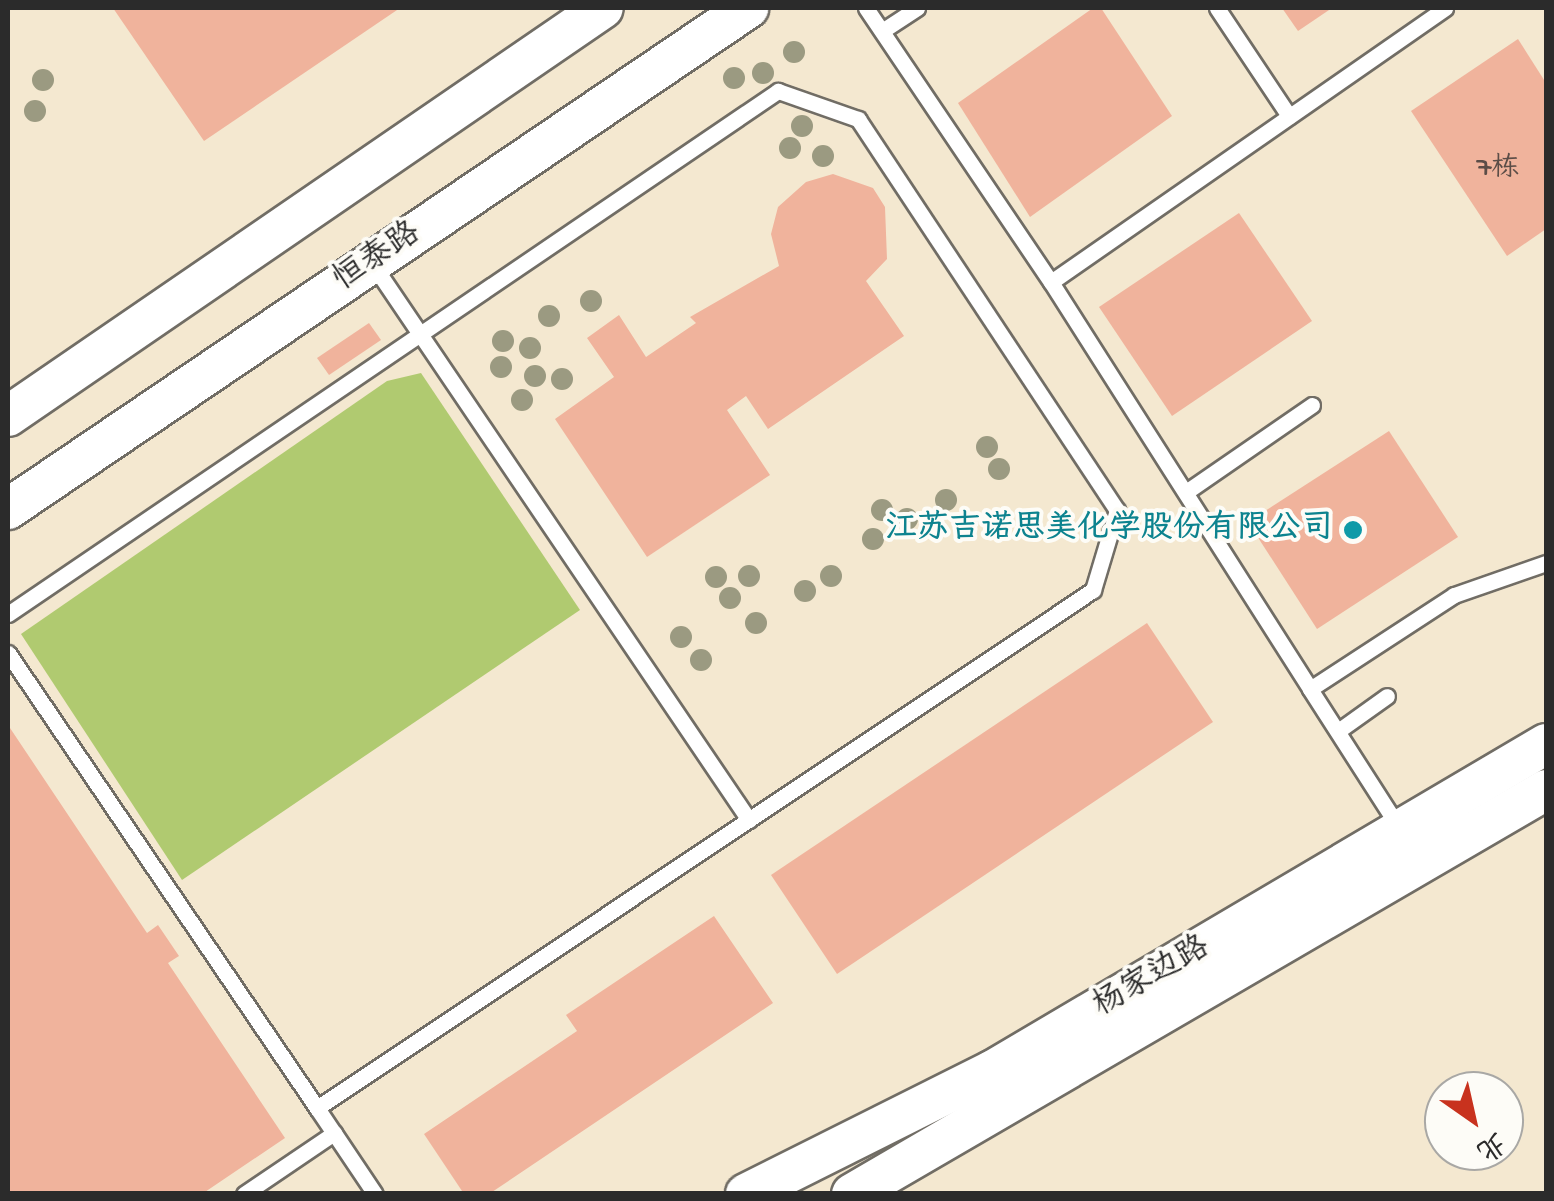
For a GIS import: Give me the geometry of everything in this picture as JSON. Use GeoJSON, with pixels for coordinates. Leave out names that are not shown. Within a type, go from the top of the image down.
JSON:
{"type":"FeatureCollection","features":[{"type":"Feature","properties":{"kind":"street"},"geometry":{"type":"LineString","coordinates":[[8,416],[603,8]]}},
{"type":"Feature","properties":{"kind":"street","name":"恒泰路"},"geometry":{"type":"LineString","coordinates":[[8,509],[748,8]]}},
{"type":"Feature","properties":{"kind":"street","name":"杨家边路"},"geometry":{"type":"LineString","coordinates":[[746,1194],[992,1070],[1402,833],[1546,744]]}},
{"type":"Feature","properties":{"kind":"street","name":"杨家边路"},"geometry":{"type":"LineString","coordinates":[[852,1194],[1546,790]]}},
{"type":"Feature","properties":{"kind":"lane"},"geometry":{"type":"LineString","coordinates":[[866,8],[1051,282],[1402,833]]}},
{"type":"Feature","properties":{"kind":"lane"},"geometry":{"type":"LineString","coordinates":[[882,31],[917,8]]}},
{"type":"Feature","properties":{"kind":"lane"},"geometry":{"type":"LineString","coordinates":[[1218,8],[1289,116]]}},
{"type":"Feature","properties":{"kind":"lane"},"geometry":{"type":"LineString","coordinates":[[1051,282],[1445,8]]}},
{"type":"Feature","properties":{"kind":"lane"},"geometry":{"type":"LineString","coordinates":[[8,614],[778,91],[858,119],[1117,510],[1093,590],[318,1108]]}},
{"type":"Feature","properties":{"kind":"lane"},"geometry":{"type":"LineString","coordinates":[[372,262],[749,820]]}},
{"type":"Feature","properties":{"kind":"lane"},"geometry":{"type":"LineString","coordinates":[[1186,492],[1312,405]]}},
{"type":"Feature","properties":{"kind":"lane"},"geometry":{"type":"LineString","coordinates":[[1310,689],[1454,595],[1546,563]]}},
{"type":"Feature","properties":{"kind":"lane"},"geometry":{"type":"LineString","coordinates":[[8,653],[375,1194]]}},
{"type":"Feature","properties":{"kind":"lane"},"geometry":{"type":"LineString","coordinates":[[1338,731],[1387,696]]}},
{"type":"Feature","properties":{"kind":"lane"},"geometry":{"type":"LineString","coordinates":[[244,1194],[334,1134]]}},
{"type":"Feature","properties":{"kind":"green space"},"geometry":{"type":"Polygon","coordinates":[[[421,373],[580,610],[182,880],[21,634],[387,381],[421,373]]]}},
{"type":"Feature","properties":{"kind":"building"},"geometry":{"type":"Polygon","coordinates":[[[113,8],[400,8],[204,141],[113,8]]]}},
{"type":"Feature","properties":{"kind":"building"},"geometry":{"type":"Polygon","coordinates":[[[1093,8],[1101,8],[1172,116],[1030,217],[958,103],[1093,8]]]}},
{"type":"Feature","properties":{"kind":"building"},"geometry":{"type":"Polygon","coordinates":[[[1282,8],[1332,8],[1298,31],[1282,8]]]}},
{"type":"Feature","properties":{"kind":"building"},"geometry":{"type":"Polygon","coordinates":[[[1518,39],[1546,83],[1546,229],[1507,256],[1411,111],[1518,39]]]}},
{"type":"Feature","properties":{"kind":"building"},"geometry":{"type":"Polygon","coordinates":[[[833,174],[873,188],[885,207],[887,259],[866,281],[904,336],[768,429],[746,396],[727,410],[770,475],[647,557],[555,419],[614,377],[587,338],[619,315],[646,357],[696,323],[690,317],[779,266],[771,234],[778,207],[806,182],[833,174]]]}},
{"type":"Feature","properties":{"kind":"building"},"geometry":{"type":"Polygon","coordinates":[[[1239,213],[1312,321],[1172,416],[1099,307],[1239,213]]]}},
{"type":"Feature","properties":{"kind":"building"},"geometry":{"type":"Polygon","coordinates":[[[369,323],[381,340],[329,375],[317,358],[369,323]]]}},
{"type":"Feature","properties":{"kind":"building","name":"江苏吉诺思美化学股份有限公司"},"geometry":{"type":"Polygon","coordinates":[[[1389,431],[1458,537],[1317,629],[1248,522],[1389,431]]]}},
{"type":"Feature","properties":{"kind":"building"},"geometry":{"type":"Polygon","coordinates":[[[1147,623],[1213,722],[837,974],[771,875],[1147,623]]]}},
{"type":"Feature","properties":{"kind":"building"},"geometry":{"type":"Polygon","coordinates":[[[8,725],[147,933],[158,925],[179,956],[168,963],[285,1138],[202,1194],[8,1194],[8,725]]]}},
{"type":"Feature","properties":{"kind":"building"},"geometry":{"type":"Polygon","coordinates":[[[714,916],[773,1003],[489,1194],[464,1194],[424,1134],[577,1031],[566,1015],[714,916]]]}},
{"type":"Feature","properties":{"kind":"place","name":"江苏吉诺思美化学股份有限公司"},"geometry":{"type":"Point","coordinates":[1353,530]}}]}
